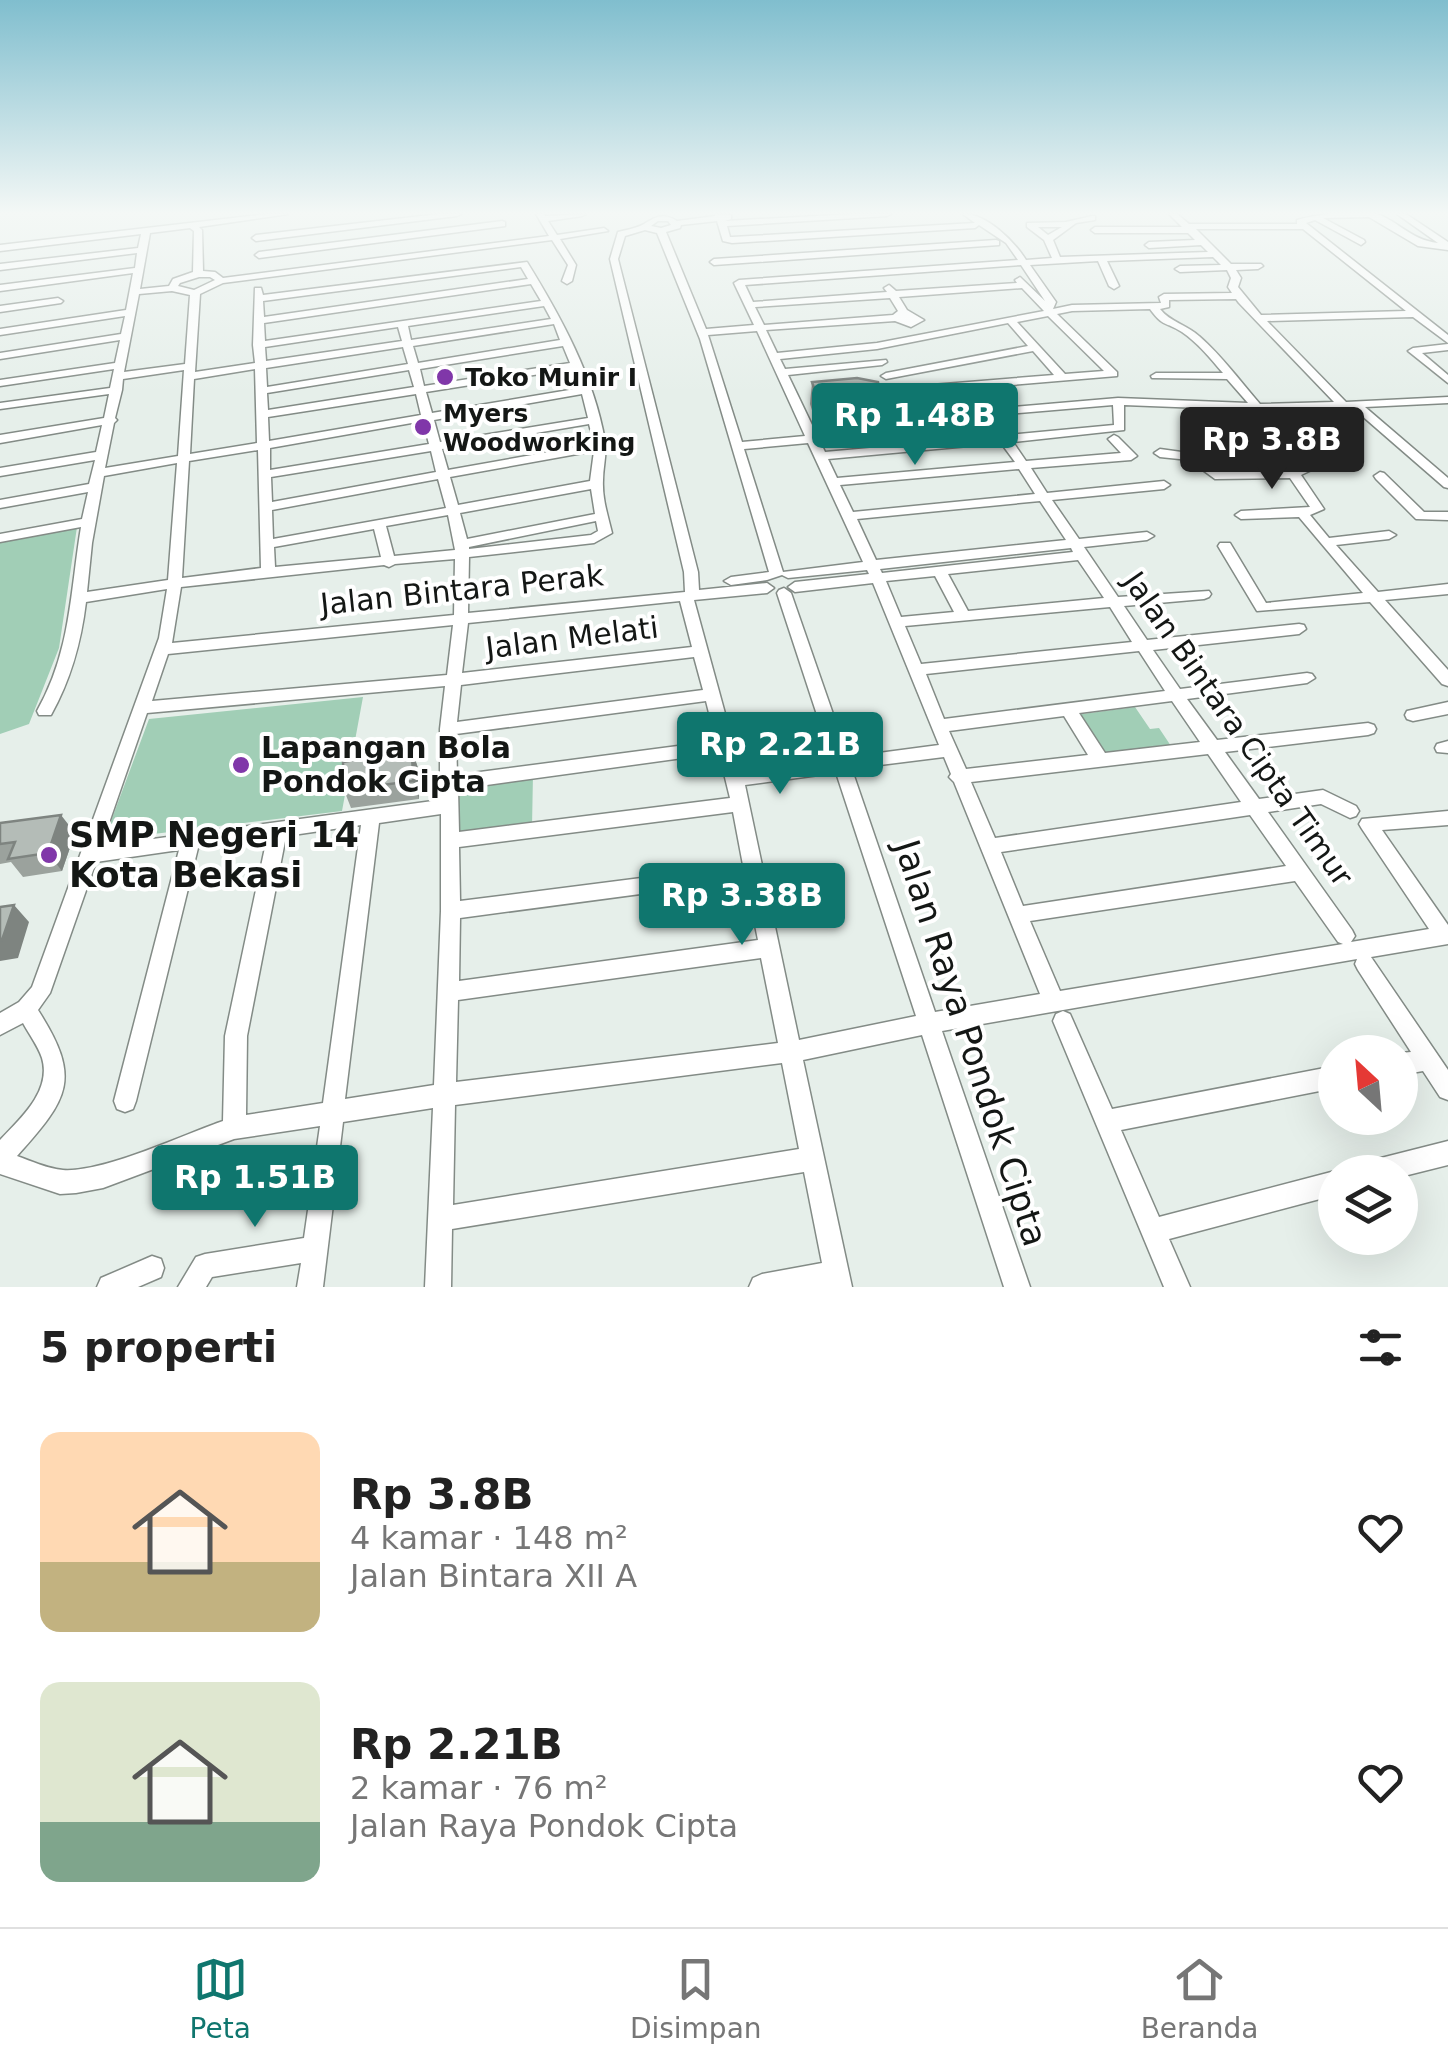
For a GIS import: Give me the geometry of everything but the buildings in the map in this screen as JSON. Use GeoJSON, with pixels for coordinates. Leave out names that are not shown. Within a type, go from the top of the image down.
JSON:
{"type":"FeatureCollection","features":[{"type":"Feature","properties":{"kind":"street"},"geometry":{"type":"LineString","coordinates":[[0,288],[108,274]]}},
{"type":"Feature","properties":{"kind":"street"},"geometry":{"type":"LineString","coordinates":[[45,711],[67,668],[88,522],[138,274]]}},
{"type":"Feature","properties":{"kind":"street"},"geometry":{"type":"LineString","coordinates":[[172,288],[182,278],[198,274]]}},
{"type":"Feature","properties":{"kind":"street"},"geometry":{"type":"LineString","coordinates":[[212,274],[221,281]]}},
{"type":"Feature","properties":{"kind":"street"},"geometry":{"type":"LineString","coordinates":[[135,292],[172,288],[195,293],[221,281],[274,274]]}},
{"type":"Feature","properties":{"kind":"street"},"geometry":{"type":"LineString","coordinates":[[386,274],[388,282]]}},
{"type":"Feature","properties":{"kind":"street"},"geometry":{"type":"LineString","coordinates":[[268,573],[258,295],[443,274]]}},
{"type":"Feature","properties":{"kind":"street"},"geometry":{"type":"LineString","coordinates":[[80,598],[176,580],[389,564],[462,550],[599,538],[605,533],[596,484],[600,446],[588,390],[557,321],[527,274]]}},
{"type":"Feature","properties":{"kind":"street"},"geometry":{"type":"LineString","coordinates":[[567,282],[569,274]]}},
{"type":"Feature","properties":{"kind":"street"},"geometry":{"type":"LineString","coordinates":[[617,274],[690,593],[698,651],[735,780],[837,1280],[762,1287]]}},
{"type":"Feature","properties":{"kind":"street","name":"Jalan Raya Pondok Cipta"},"geometry":{"type":"LineString","coordinates":[[679,274],[704,336],[780,582],[1017,1287]]}},
{"type":"Feature","properties":{"kind":"street"},"geometry":{"type":"LineString","coordinates":[[848,274],[742,281],[739,286],[874,570],[1050,993]]}},
{"type":"Feature","properties":{"kind":"street"},"geometry":{"type":"LineString","coordinates":[[704,336],[900,315],[880,274]]}},
{"type":"Feature","properties":{"kind":"street"},"geometry":{"type":"LineString","coordinates":[[1019,274],[1024,285],[1048,308],[1051,302],[1025,274]]}},
{"type":"Feature","properties":{"kind":"street"},"geometry":{"type":"LineString","coordinates":[[1108,274],[1114,286]]}},
{"type":"Feature","properties":{"kind":"street"},"geometry":{"type":"LineString","coordinates":[[1233,274],[1238,296],[1342,404]]}},
{"type":"Feature","properties":{"kind":"street"},"geometry":{"type":"LineString","coordinates":[[1363,274],[1448,343]]}},
{"type":"Feature","properties":{"kind":"street"},"geometry":{"type":"LineString","coordinates":[[54,323],[62,280]]}},
{"type":"Feature","properties":{"kind":"street"},"geometry":{"type":"LineString","coordinates":[[258,321],[532,282]]}},
{"type":"Feature","properties":{"kind":"street"},"geometry":{"type":"LineString","coordinates":[[748,305],[1024,285]]}},
{"type":"Feature","properties":{"kind":"street"},"geometry":{"type":"LineString","coordinates":[[0,1025],[26,1010],[40,993],[166,635],[176,580],[195,293]]}},
{"type":"Feature","properties":{"kind":"street"},"geometry":{"type":"LineString","coordinates":[[773,357],[877,346],[1072,308],[1166,306],[1164,297],[1238,296]]}},
{"type":"Feature","properties":{"kind":"street"},"geometry":{"type":"LineString","coordinates":[[0,309],[58,301]]}},
{"type":"Feature","properties":{"kind":"street"},"geometry":{"type":"LineString","coordinates":[[258,346],[545,303]]}},
{"type":"Feature","properties":{"kind":"street"},"geometry":{"type":"LineString","coordinates":[[1154,306],[1164,321],[1177,322],[1218,359],[1256,406]]}},
{"type":"Feature","properties":{"kind":"street"},"geometry":{"type":"LineString","coordinates":[[0,332],[131,312]]}},
{"type":"Feature","properties":{"kind":"street"},"geometry":{"type":"LineString","coordinates":[[846,394],[1114,373],[1051,313]]}},
{"type":"Feature","properties":{"kind":"street"},"geometry":{"type":"LineString","coordinates":[[1260,318],[1413,314]]}},
{"type":"Feature","properties":{"kind":"street"},"geometry":{"type":"LineString","coordinates":[[870,320],[886,376],[886,391],[911,448]]}},
{"type":"Feature","properties":{"kind":"street"},"geometry":{"type":"LineString","coordinates":[[0,383],[260,366],[557,321]]}},
{"type":"Feature","properties":{"kind":"street"},"geometry":{"type":"LineString","coordinates":[[1011,321],[1062,378]]}},
{"type":"Feature","properties":{"kind":"street"},"geometry":{"type":"LineString","coordinates":[[402,324],[446,474],[462,550],[462,613],[448,729],[451,910],[438,1287]]}},
{"type":"Feature","properties":{"kind":"street"},"geometry":{"type":"LineString","coordinates":[[1430,327],[1448,326]]}},
{"type":"Feature","properties":{"kind":"street"},"geometry":{"type":"LineString","coordinates":[[0,356],[127,336]]}},
{"type":"Feature","properties":{"kind":"street"},"geometry":{"type":"LineString","coordinates":[[261,391],[566,342]]}},
{"type":"Feature","properties":{"kind":"street"},"geometry":{"type":"LineString","coordinates":[[1448,343],[1414,350],[1448,380]]}},
{"type":"Feature","properties":{"kind":"street"},"geometry":{"type":"LineString","coordinates":[[886,376],[1034,348]]}},
{"type":"Feature","properties":{"kind":"street"},"geometry":{"type":"LineString","coordinates":[[781,373],[882,362]]}},
{"type":"Feature","properties":{"kind":"street"},"geometry":{"type":"LineString","coordinates":[[261,415],[576,365]]}},
{"type":"Feature","properties":{"kind":"street"},"geometry":{"type":"LineString","coordinates":[[1156,376],[1225,376]]}},
{"type":"Feature","properties":{"kind":"street"},"geometry":{"type":"LineString","coordinates":[[1192,376],[1210,404]]}},
{"type":"Feature","properties":{"kind":"street"},"geometry":{"type":"LineString","coordinates":[[0,406],[119,377]]}},
{"type":"Feature","properties":{"kind":"street","name":"Jalan Bintara Cipta Timur"},"geometry":{"type":"LineString","coordinates":[[969,386],[1177,697],[1256,805],[1448,1089]]}},
{"type":"Feature","properties":{"kind":"street"},"geometry":{"type":"LineString","coordinates":[[0,504],[184,457],[263,448],[588,390]]}},
{"type":"Feature","properties":{"kind":"street"},"geometry":{"type":"LineString","coordinates":[[792,398],[810,397]]}},
{"type":"Feature","properties":{"kind":"street"},"geometry":{"type":"LineString","coordinates":[[896,421],[1118,401],[1281,408],[1448,400]]}},
{"type":"Feature","properties":{"kind":"street"},"geometry":{"type":"LineString","coordinates":[[821,456],[1120,428],[1118,401]]}},
{"type":"Feature","properties":{"kind":"street"},"geometry":{"type":"LineString","coordinates":[[1356,405],[1448,484]]}},
{"type":"Feature","properties":{"kind":"street"},"geometry":{"type":"LineString","coordinates":[[1160,453],[1192,457],[1215,475],[1294,474],[1312,467],[1287,426],[1281,408]]}},
{"type":"Feature","properties":{"kind":"street"},"geometry":{"type":"LineString","coordinates":[[0,439],[111,420]]}},
{"type":"Feature","properties":{"kind":"street"},"geometry":{"type":"LineString","coordinates":[[266,474],[594,420]]}},
{"type":"Feature","properties":{"kind":"street"},"geometry":{"type":"LineString","coordinates":[[1245,425],[1287,426]]}},
{"type":"Feature","properties":{"kind":"street"},"geometry":{"type":"LineString","coordinates":[[738,446],[812,439]]}},
{"type":"Feature","properties":{"kind":"street"},"geometry":{"type":"LineString","coordinates":[[832,482],[1131,456],[1114,439]]}},
{"type":"Feature","properties":{"kind":"street"},"geometry":{"type":"LineString","coordinates":[[1259,441],[1300,446]]}},
{"type":"Feature","properties":{"kind":"street"},"geometry":{"type":"LineString","coordinates":[[267,506],[600,446]]}},
{"type":"Feature","properties":{"kind":"street"},"geometry":{"type":"LineString","coordinates":[[1245,453],[1300,446]]}},
{"type":"Feature","properties":{"kind":"street"},"geometry":{"type":"LineString","coordinates":[[0,472],[102,455]]}},
{"type":"Feature","properties":{"kind":"street"},"geometry":{"type":"LineString","coordinates":[[1241,515],[1318,509],[1294,474]]}},
{"type":"Feature","properties":{"kind":"street"},"geometry":{"type":"LineString","coordinates":[[1380,476],[1421,516],[1448,516]]}},
{"type":"Feature","properties":{"kind":"street"},"geometry":{"type":"LineString","coordinates":[[268,544],[596,484]]}},
{"type":"Feature","properties":{"kind":"street"},"geometry":{"type":"LineString","coordinates":[[848,516],[1164,486]]}},
{"type":"Feature","properties":{"kind":"street"},"geometry":{"type":"LineString","coordinates":[[1303,513],[1448,680]]}},
{"type":"Feature","properties":{"kind":"street"},"geometry":{"type":"LineString","coordinates":[[0,538],[88,522]]}},
{"type":"Feature","properties":{"kind":"street"},"geometry":{"type":"LineString","coordinates":[[379,524],[389,564]]}},
{"type":"Feature","properties":{"kind":"street"},"geometry":{"type":"LineString","coordinates":[[1327,542],[1389,535]]}},
{"type":"Feature","properties":{"kind":"street"},"geometry":{"type":"LineString","coordinates":[[874,570],[939,570],[1147,536]]}},
{"type":"Feature","properties":{"kind":"street"},"geometry":{"type":"LineString","coordinates":[[1225,546],[1262,608],[1448,589]]}},
{"type":"Feature","properties":{"kind":"street"},"geometry":{"type":"LineString","coordinates":[[874,570],[1079,550]]}},
{"type":"Feature","properties":{"kind":"street","name":"Jalan Bintara Perak"},"geometry":{"type":"LineString","coordinates":[[166,635],[331,627],[690,593],[874,570]]}},
{"type":"Feature","properties":{"kind":"street"},"geometry":{"type":"LineString","coordinates":[[939,570],[962,615]]}},
{"type":"Feature","properties":{"kind":"street"},"geometry":{"type":"LineString","coordinates":[[896,622],[1204,594]]}},
{"type":"Feature","properties":{"kind":"street"},"geometry":{"type":"LineString","coordinates":[[916,670],[1300,629]]}},
{"type":"Feature","properties":{"kind":"street","name":"Jalan Melati"},"geometry":{"type":"LineString","coordinates":[[141,708],[453,680],[698,651]]}},
{"type":"Feature","properties":{"kind":"street"},"geometry":{"type":"LineString","coordinates":[[938,726],[1307,678]]}},
{"type":"Feature","properties":{"kind":"street"},"geometry":{"type":"LineString","coordinates":[[448,729],[710,695]]}},
{"type":"Feature","properties":{"kind":"street"},"geometry":{"type":"LineString","coordinates":[[1413,715],[1448,708]]}},
{"type":"Feature","properties":{"kind":"street"},"geometry":{"type":"LineString","coordinates":[[1069,711],[1100,760]]}},
{"type":"Feature","properties":{"kind":"street"},"geometry":{"type":"LineString","coordinates":[[958,777],[1368,729]]}},
{"type":"Feature","properties":{"kind":"street"},"geometry":{"type":"LineString","coordinates":[[448,783],[726,746]]}},
{"type":"Feature","properties":{"kind":"street"},"geometry":{"type":"LineString","coordinates":[[856,762],[946,750]]}},
{"type":"Feature","properties":{"kind":"street"},"geometry":{"type":"LineString","coordinates":[[735,780],[819,768]]}},
{"type":"Feature","properties":{"kind":"street"},"geometry":{"type":"LineString","coordinates":[[988,846],[1323,797],[1350,811]]}},
{"type":"Feature","properties":{"kind":"street"},"geometry":{"type":"LineString","coordinates":[[450,842],[739,804]]}},
{"type":"Feature","properties":{"kind":"street"},"geometry":{"type":"LineString","coordinates":[[90,855],[449,806]]}},
{"type":"Feature","properties":{"kind":"street"},"geometry":{"type":"LineString","coordinates":[[310,1287],[371,817]]}},
{"type":"Feature","properties":{"kind":"street"},"geometry":{"type":"LineString","coordinates":[[26,1010],[53,1057],[53,1082],[47,1100],[0,1160],[60,1182],[76,1181],[104,1176],[234,1128],[444,1095],[790,1052],[930,1023],[1446,935],[1368,824],[1448,818]]}},
{"type":"Feature","properties":{"kind":"street"},"geometry":{"type":"LineString","coordinates":[[234,1128],[236,1036],[278,830]]}},
{"type":"Feature","properties":{"kind":"street"},"geometry":{"type":"LineString","coordinates":[[125,1101],[190,842]]}},
{"type":"Feature","properties":{"kind":"street"},"geometry":{"type":"LineString","coordinates":[[451,910],[754,871]]}},
{"type":"Feature","properties":{"kind":"street"},"geometry":{"type":"LineString","coordinates":[[1018,915],[1300,872]]}},
{"type":"Feature","properties":{"kind":"street"},"geometry":{"type":"LineString","coordinates":[[448,992],[768,948]]}},
{"type":"Feature","properties":{"kind":"street"},"geometry":{"type":"LineString","coordinates":[[1063,1021],[1177,1287]]}},
{"type":"Feature","properties":{"kind":"street"},"geometry":{"type":"LineString","coordinates":[[1418,1061],[1429,1059]]}},
{"type":"Feature","properties":{"kind":"street"},"geometry":{"type":"LineString","coordinates":[[1106,1122],[1318,1080]]}},
{"type":"Feature","properties":{"kind":"street"},"geometry":{"type":"LineString","coordinates":[[1418,1160],[1448,1152]]}},
{"type":"Feature","properties":{"kind":"street"},"geometry":{"type":"LineString","coordinates":[[440,1219],[812,1159]]}},
{"type":"Feature","properties":{"kind":"street"},"geometry":{"type":"LineString","coordinates":[[1154,1231],[1318,1188]]}},
{"type":"Feature","properties":{"kind":"street"},"geometry":{"type":"LineString","coordinates":[[191,1287],[205,1266],[314,1249]]}},
{"type":"Feature","properties":{"kind":"street"},"geometry":{"type":"LineString","coordinates":[[110,1287],[152,1268]]}},
{"type":"Feature","properties":{"kind":"green space"},"geometry":{"type":"Polygon","coordinates":[[[77,527],[59,648],[29,724],[0,734],[0,542],[77,527]]]}},
{"type":"Feature","properties":{"kind":"green space","name":"Lapangan Bola Pondok Cipta"},"geometry":{"type":"Polygon","coordinates":[[[363,697],[342,811],[104,840],[149,719],[363,697]]]}},
{"type":"Feature","properties":{"kind":"green space"},"geometry":{"type":"Polygon","coordinates":[[[1135,707],[1150,729],[1159,728],[1171,746],[1100,757],[1075,715],[1135,707]]]}},
{"type":"Feature","properties":{"kind":"green space"},"geometry":{"type":"Polygon","coordinates":[[[533,774],[532,827],[458,836],[458,783],[533,774]]]}},
{"type":"Feature","properties":{"kind":"place","name":"Toko Munir I"},"geometry":{"type":"Point","coordinates":[445,377]}},
{"type":"Feature","properties":{"kind":"place","name":"Myers Woodworking"},"geometry":{"type":"Point","coordinates":[423,427]}},
{"type":"Feature","properties":{"kind":"place","name":"Lapangan Bola Pondok Cipta"},"geometry":{"type":"Point","coordinates":[241,765]}},
{"type":"Feature","properties":{"kind":"place","name":"SMP Negeri 14 Kota Bekasi"},"geometry":{"type":"Point","coordinates":[49,855]}}]}
